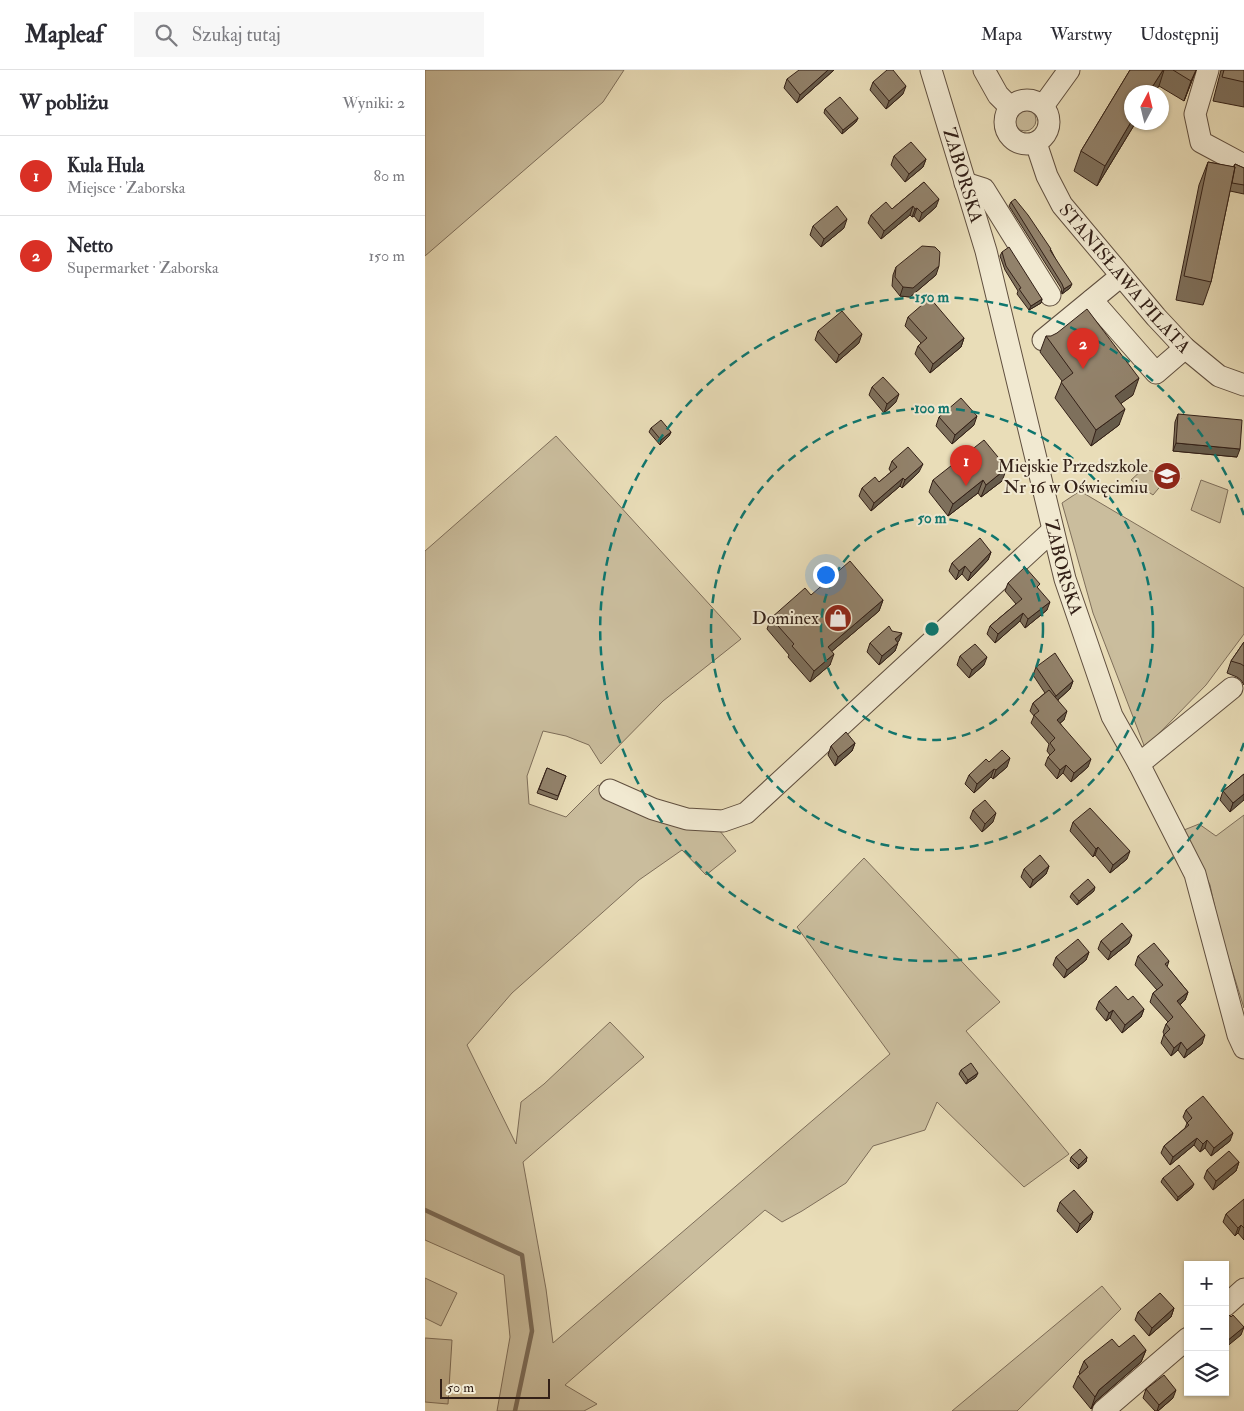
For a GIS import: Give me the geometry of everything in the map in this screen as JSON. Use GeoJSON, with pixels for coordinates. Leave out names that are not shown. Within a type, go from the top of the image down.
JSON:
{"type":"FeatureCollection","features":[{"type":"Feature","properties":{"kind":"street","name":"ZABORSKA"},"geometry":{"type":"LineString","coordinates":[[931,70],[986,251],[1065,579],[1112,716],[1139,764],[1195,874],[1238,1035],[1244,1048]]}},
{"type":"Feature","properties":{"kind":"street"},"geometry":{"type":"LineString","coordinates":[[984,70],[998,95],[1010,107]]}},
{"type":"Feature","properties":{"kind":"street"},"geometry":{"type":"LineString","coordinates":[[1043,106],[1069,70]]}},
{"type":"Feature","properties":{"kind":"street"},"geometry":{"type":"LineString","coordinates":[[1208,70],[1195,114],[1201,142],[1244,165]]}},
{"type":"Feature","properties":{"kind":"street"},"geometry":{"type":"LineString","coordinates":[[1023,100],[1037,102],[1043,106],[1049,119],[1049,127],[1042,139],[1035,143],[1021,144],[1009,135],[1005,128],[1005,121],[1010,107],[1023,100]]}},
{"type":"Feature","properties":{"kind":"street","name":"STANISŁAWA PILATA"},"geometry":{"type":"LineString","coordinates":[[1035,143],[1047,176],[1062,205],[1121,276],[1185,348],[1219,376],[1244,386]]}},
{"type":"Feature","properties":{"kind":"street"},"geometry":{"type":"LineString","coordinates":[[965,183],[984,189],[1050,294]]}},
{"type":"Feature","properties":{"kind":"street"},"geometry":{"type":"LineString","coordinates":[[1043,340],[1121,276]]}},
{"type":"Feature","properties":{"kind":"street"},"geometry":{"type":"LineString","coordinates":[[1092,300],[1156,373],[1185,348]]}},
{"type":"Feature","properties":{"kind":"street"},"geometry":{"type":"LineString","coordinates":[[610,790],[653,809],[687,819],[723,822],[746,813],[1053,530]]}},
{"type":"Feature","properties":{"kind":"street"},"geometry":{"type":"LineString","coordinates":[[1139,764],[1232,688]]}},
{"type":"Feature","properties":{"kind":"street"},"geometry":{"type":"LineString","coordinates":[[1229,1303],[1244,1290]]}},
{"type":"Feature","properties":{"kind":"street"},"geometry":{"type":"LineString","coordinates":[[1103,1411],[1184,1341]]}},
{"type":"Feature","properties":{"kind":"shaded area"},"geometry":{"type":"Polygon","coordinates":[[[425,70],[624,70],[603,102],[425,256],[425,70]]]}},
{"type":"Feature","properties":{"kind":"shaded area"},"geometry":{"type":"Polygon","coordinates":[[[1025,109],[1033,112],[1036,120],[1033,128],[1025,131],[1017,128],[1014,120],[1017,112],[1025,109]]]}},
{"type":"Feature","properties":{"kind":"shaded area"},"geometry":{"type":"Polygon","coordinates":[[[556,436],[741,639],[663,701],[601,764],[589,745],[566,736],[543,731],[527,776],[529,804],[566,817],[598,785],[707,815],[736,851],[706,875],[682,850],[639,880],[512,993],[467,1045],[516,1144],[521,1102],[544,1084],[610,1022],[644,1057],[523,1162],[546,1289],[553,1343],[890,1054],[797,927],[864,858],[1000,1002],[966,1031],[1069,1154],[1024,1187],[937,1102],[925,1130],[873,1146],[846,1183],[802,1211],[782,1222],[765,1210],[565,1385],[597,1404],[584,1411],[497,1411],[510,1337],[504,1275],[425,1240],[425,551],[556,436]]]}},
{"type":"Feature","properties":{"kind":"shaded area"},"geometry":{"type":"Polygon","coordinates":[[[1143,469],[1181,478],[1176,487],[1163,483],[1153,495],[1131,480],[1143,469]]]}},
{"type":"Feature","properties":{"kind":"shaded area"},"geometry":{"type":"Polygon","coordinates":[[[1201,480],[1228,490],[1220,523],[1191,510],[1201,480]]]}},
{"type":"Feature","properties":{"kind":"shaded area"},"geometry":{"type":"Polygon","coordinates":[[[1080,491],[1244,588],[1244,634],[1206,685],[1145,748],[1093,613],[1062,503],[1080,491]]]}},
{"type":"Feature","properties":{"kind":"shaded area"},"geometry":{"type":"Polygon","coordinates":[[[1244,815],[1244,1008],[1220,931],[1210,885],[1184,830],[1199,824],[1216,836],[1244,815]]]}},
{"type":"Feature","properties":{"kind":"shaded area"},"geometry":{"type":"Polygon","coordinates":[[[425,1278],[457,1293],[441,1326],[425,1318],[425,1278]]]}},
{"type":"Feature","properties":{"kind":"shaded area"},"geometry":{"type":"Polygon","coordinates":[[[1102,1286],[1121,1309],[1017,1411],[952,1411],[1102,1286]]]}},
{"type":"Feature","properties":{"kind":"shaded area"},"geometry":{"type":"Polygon","coordinates":[[[425,1338],[452,1340],[448,1404],[425,1402],[425,1338]]]}},
{"type":"Feature","properties":{"kind":"building"},"geometry":{"type":"Polygon","coordinates":[[[799,70],[828,70],[800,95],[787,79],[799,70]]]}},
{"type":"Feature","properties":{"kind":"building"},"geometry":{"type":"Polygon","coordinates":[[[887,70],[893,70],[906,86],[889,101],[873,82],[887,70]]]}},
{"type":"Feature","properties":{"kind":"building"},"geometry":{"type":"Polygon","coordinates":[[[1130,70],[1163,70],[1153,85],[1124,85],[1124,130],[1126,130],[1105,166],[1081,151],[1130,70]]]}},
{"type":"Feature","properties":{"kind":"building"},"geometry":{"type":"Polygon","coordinates":[[[1173,70],[1196,70],[1191,81],[1173,70]]]}},
{"type":"Feature","properties":{"kind":"building"},"geometry":{"type":"Polygon","coordinates":[[[1224,70],[1244,70],[1244,82],[1222,77],[1224,70]]]}},
{"type":"Feature","properties":{"kind":"building"},"geometry":{"type":"Polygon","coordinates":[[[840,97],[858,118],[843,130],[825,109],[840,97]]]}},
{"type":"Feature","properties":{"kind":"building"},"geometry":{"type":"Polygon","coordinates":[[[911,142],[926,159],[909,174],[894,156],[911,142]]]}},
{"type":"Feature","properties":{"kind":"building"},"geometry":{"type":"Polygon","coordinates":[[[1208,162],[1235,167],[1211,282],[1184,276],[1208,162]]]}},
{"type":"Feature","properties":{"kind":"building"},"geometry":{"type":"Polygon","coordinates":[[[1235,164],[1244,168],[1244,185],[1232,183],[1235,164]]]}},
{"type":"Feature","properties":{"kind":"building"},"geometry":{"type":"Polygon","coordinates":[[[924,182],[939,199],[922,213],[913,206],[884,231],[871,215],[886,202],[892,209],[924,182]]]}},
{"type":"Feature","properties":{"kind":"building"},"geometry":{"type":"Polygon","coordinates":[[[1015,199],[1051,249],[1072,284],[1064,289],[1011,202],[1015,199]]]}},
{"type":"Feature","properties":{"kind":"building"},"geometry":{"type":"Polygon","coordinates":[[[837,206],[847,219],[824,239],[813,226],[837,206]]]}},
{"type":"Feature","properties":{"kind":"building"},"geometry":{"type":"Polygon","coordinates":[[[922,246],[935,247],[940,252],[939,266],[913,288],[903,287],[895,277],[896,267],[922,246]]]}},
{"type":"Feature","properties":{"kind":"building"},"geometry":{"type":"Polygon","coordinates":[[[1009,247],[1042,299],[1031,306],[1006,266],[1002,252],[1009,247]]]}},
{"type":"Feature","properties":{"kind":"building"},"geometry":{"type":"Polygon","coordinates":[[[930,298],[964,338],[933,364],[918,346],[927,338],[908,317],[930,298]]]}},
{"type":"Feature","properties":{"kind":"building"},"geometry":{"type":"Polygon","coordinates":[[[1087,309],[1139,378],[1115,396],[1125,409],[1096,430],[1061,382],[1073,373],[1046,336],[1057,333],[1087,309]]]}},
{"type":"Feature","properties":{"kind":"building"},"geometry":{"type":"Polygon","coordinates":[[[842,311],[862,334],[839,355],[818,331],[842,311]]]}},
{"type":"Feature","properties":{"kind":"building"},"geometry":{"type":"Polygon","coordinates":[[[883,377],[899,394],[887,404],[872,387],[883,377]]]}},
{"type":"Feature","properties":{"kind":"building"},"geometry":{"type":"Polygon","coordinates":[[[961,398],[977,416],[955,435],[939,417],[961,398]]]}},
{"type":"Feature","properties":{"kind":"building","name":"Miejskie Przedszkole Nr 16 w Oświęcimiu"},"geometry":{"type":"Polygon","coordinates":[[[1178,414],[1242,420],[1240,449],[1176,443],[1178,414]]]}},
{"type":"Feature","properties":{"kind":"building"},"geometry":{"type":"Polygon","coordinates":[[[661,420],[671,432],[661,440],[651,428],[661,420]]]}},
{"type":"Feature","properties":{"kind":"building"},"geometry":{"type":"Polygon","coordinates":[[[984,440],[1007,468],[986,485],[983,480],[953,504],[933,480],[984,440]]]}},
{"type":"Feature","properties":{"kind":"building"},"geometry":{"type":"Polygon","coordinates":[[[908,447],[923,464],[905,480],[903,478],[874,503],[862,488],[875,477],[879,482],[897,467],[892,461],[908,447]]]}},
{"type":"Feature","properties":{"kind":"building"},"geometry":{"type":"Polygon","coordinates":[[[980,538],[991,552],[971,573],[965,566],[959,571],[952,563],[980,538]]]}},
{"type":"Feature","properties":{"kind":"building"},"geometry":{"type":"Polygon","coordinates":[[[850,561],[883,600],[828,647],[834,654],[814,671],[771,618],[805,588],[811,595],[850,561]]]}},
{"type":"Feature","properties":{"kind":"building"},"geometry":{"type":"Polygon","coordinates":[[[1025,567],[1040,584],[1037,587],[1050,602],[1028,619],[1023,613],[998,634],[990,626],[1022,599],[1008,583],[1025,567]]]}},
{"type":"Feature","properties":{"kind":"building"},"geometry":{"type":"Polygon","coordinates":[[[889,626],[892,631],[902,633],[895,639],[898,643],[882,656],[870,643],[889,626]]]}},
{"type":"Feature","properties":{"kind":"building"},"geometry":{"type":"Polygon","coordinates":[[[1244,642],[1244,666],[1231,661],[1244,642]]]}},
{"type":"Feature","properties":{"kind":"building"},"geometry":{"type":"Polygon","coordinates":[[[975,644],[987,657],[972,670],[960,656],[975,644]]]}},
{"type":"Feature","properties":{"kind":"building"},"geometry":{"type":"Polygon","coordinates":[[[1055,653],[1073,681],[1056,696],[1036,667],[1055,653]]]}},
{"type":"Feature","properties":{"kind":"building"},"geometry":{"type":"Polygon","coordinates":[[[1049,690],[1067,711],[1057,720],[1091,759],[1074,773],[1066,765],[1060,770],[1048,757],[1055,750],[1050,743],[1055,738],[1034,715],[1039,711],[1033,703],[1049,690]]]}},
{"type":"Feature","properties":{"kind":"building"},"geometry":{"type":"Polygon","coordinates":[[[846,732],[855,743],[838,757],[831,746],[846,732]]]}},
{"type":"Feature","properties":{"kind":"building"},"geometry":{"type":"Polygon","coordinates":[[[1002,750],[1010,758],[977,784],[969,775],[986,759],[989,762],[1002,750]]]}},
{"type":"Feature","properties":{"kind":"building"},"geometry":{"type":"Polygon","coordinates":[[[547,768],[566,776],[558,796],[539,789],[547,768]]]}},
{"type":"Feature","properties":{"kind":"building"},"geometry":{"type":"Polygon","coordinates":[[[1244,774],[1244,794],[1233,803],[1223,791],[1244,774]]]}},
{"type":"Feature","properties":{"kind":"building"},"geometry":{"type":"Polygon","coordinates":[[[985,800],[996,813],[985,824],[973,810],[985,800]]]}},
{"type":"Feature","properties":{"kind":"building"},"geometry":{"type":"Polygon","coordinates":[[[1090,808],[1130,851],[1113,865],[1098,847],[1096,849],[1073,822],[1090,808]]]}},
{"type":"Feature","properties":{"kind":"building"},"geometry":{"type":"Polygon","coordinates":[[[1040,855],[1049,866],[1033,880],[1024,869],[1040,855]]]}},
{"type":"Feature","properties":{"kind":"building"},"geometry":{"type":"Polygon","coordinates":[[[1088,879],[1095,887],[1079,901],[1072,893],[1088,879]]]}},
{"type":"Feature","properties":{"kind":"building"},"geometry":{"type":"Polygon","coordinates":[[[1122,923],[1132,935],[1111,952],[1101,941],[1122,923]]]}},
{"type":"Feature","properties":{"kind":"building"},"geometry":{"type":"Polygon","coordinates":[[[1078,939],[1089,952],[1067,970],[1056,957],[1078,939]]]}},
{"type":"Feature","properties":{"kind":"building"},"geometry":{"type":"Polygon","coordinates":[[[1154,943],[1169,961],[1165,964],[1188,992],[1177,1001],[1205,1035],[1187,1050],[1181,1042],[1174,1048],[1164,1035],[1170,1029],[1166,1024],[1173,1017],[1153,993],[1163,985],[1138,956],[1154,943]]]}},
{"type":"Feature","properties":{"kind":"building"},"geometry":{"type":"Polygon","coordinates":[[[1116,986],[1128,1000],[1133,996],[1144,1009],[1125,1025],[1113,1010],[1109,1013],[1099,1001],[1116,986]]]}},
{"type":"Feature","properties":{"kind":"building"},"geometry":{"type":"Polygon","coordinates":[[[971,1063],[978,1073],[968,1080],[961,1070],[971,1063]]]}},
{"type":"Feature","properties":{"kind":"building"},"geometry":{"type":"Polygon","coordinates":[[[1203,1096],[1233,1133],[1214,1148],[1207,1140],[1203,1144],[1197,1138],[1173,1157],[1164,1146],[1189,1125],[1187,1123],[1192,1118],[1186,1110],[1203,1096]]]}},
{"type":"Feature","properties":{"kind":"building"},"geometry":{"type":"Polygon","coordinates":[[[1080,1149],[1087,1157],[1079,1165],[1071,1157],[1080,1149]]]}},
{"type":"Feature","properties":{"kind":"building"},"geometry":{"type":"Polygon","coordinates":[[[1229,1151],[1239,1162],[1216,1181],[1207,1170],[1229,1151]]]}},
{"type":"Feature","properties":{"kind":"building"},"geometry":{"type":"Polygon","coordinates":[[[1179,1165],[1194,1184],[1178,1197],[1163,1178],[1179,1165]]]}},
{"type":"Feature","properties":{"kind":"building"},"geometry":{"type":"Polygon","coordinates":[[[1074,1190],[1093,1212],[1080,1224],[1060,1202],[1074,1190]]]}},
{"type":"Feature","properties":{"kind":"building"},"geometry":{"type":"Polygon","coordinates":[[[1244,1199],[1244,1228],[1241,1225],[1238,1228],[1226,1214],[1244,1199]]]}},
{"type":"Feature","properties":{"kind":"building"},"geometry":{"type":"Polygon","coordinates":[[[1160,1293],[1174,1308],[1152,1328],[1138,1312],[1160,1293]]]}},
{"type":"Feature","properties":{"kind":"building"},"geometry":{"type":"Polygon","coordinates":[[[1229,1315],[1231,1317],[1233,1315],[1244,1327],[1229,1339],[1229,1315]]]}},
{"type":"Feature","properties":{"kind":"building"},"geometry":{"type":"Polygon","coordinates":[[[1134,1335],[1146,1350],[1099,1390],[1095,1397],[1078,1376],[1088,1367],[1084,1361],[1112,1339],[1119,1347],[1134,1335]]]}},
{"type":"Feature","properties":{"kind":"building"},"geometry":{"type":"Polygon","coordinates":[[[1164,1375],[1176,1390],[1159,1405],[1146,1389],[1164,1375]]]}},
{"type":"Feature","properties":{"kind":"waterway"},"geometry":{"type":"LineString","coordinates":[[425,1210],[522,1255],[532,1331],[515,1411]]}},
{"type":"Feature","properties":{"kind":"place","name":"Netto"},"geometry":{"type":"Point","coordinates":[1083,369]}},
{"type":"Feature","properties":{"kind":"place","name":"Miejskie Przedszkole Nr 16 w Oświęcimiu"},"geometry":{"type":"Point","coordinates":[1167,476]}},
{"type":"Feature","properties":{"kind":"place","name":"Kula Hula"},"geometry":{"type":"Point","coordinates":[966,486]}},
{"type":"Feature","properties":{"kind":"place","name":"Dominex"},"geometry":{"type":"Point","coordinates":[838,618]}}]}
